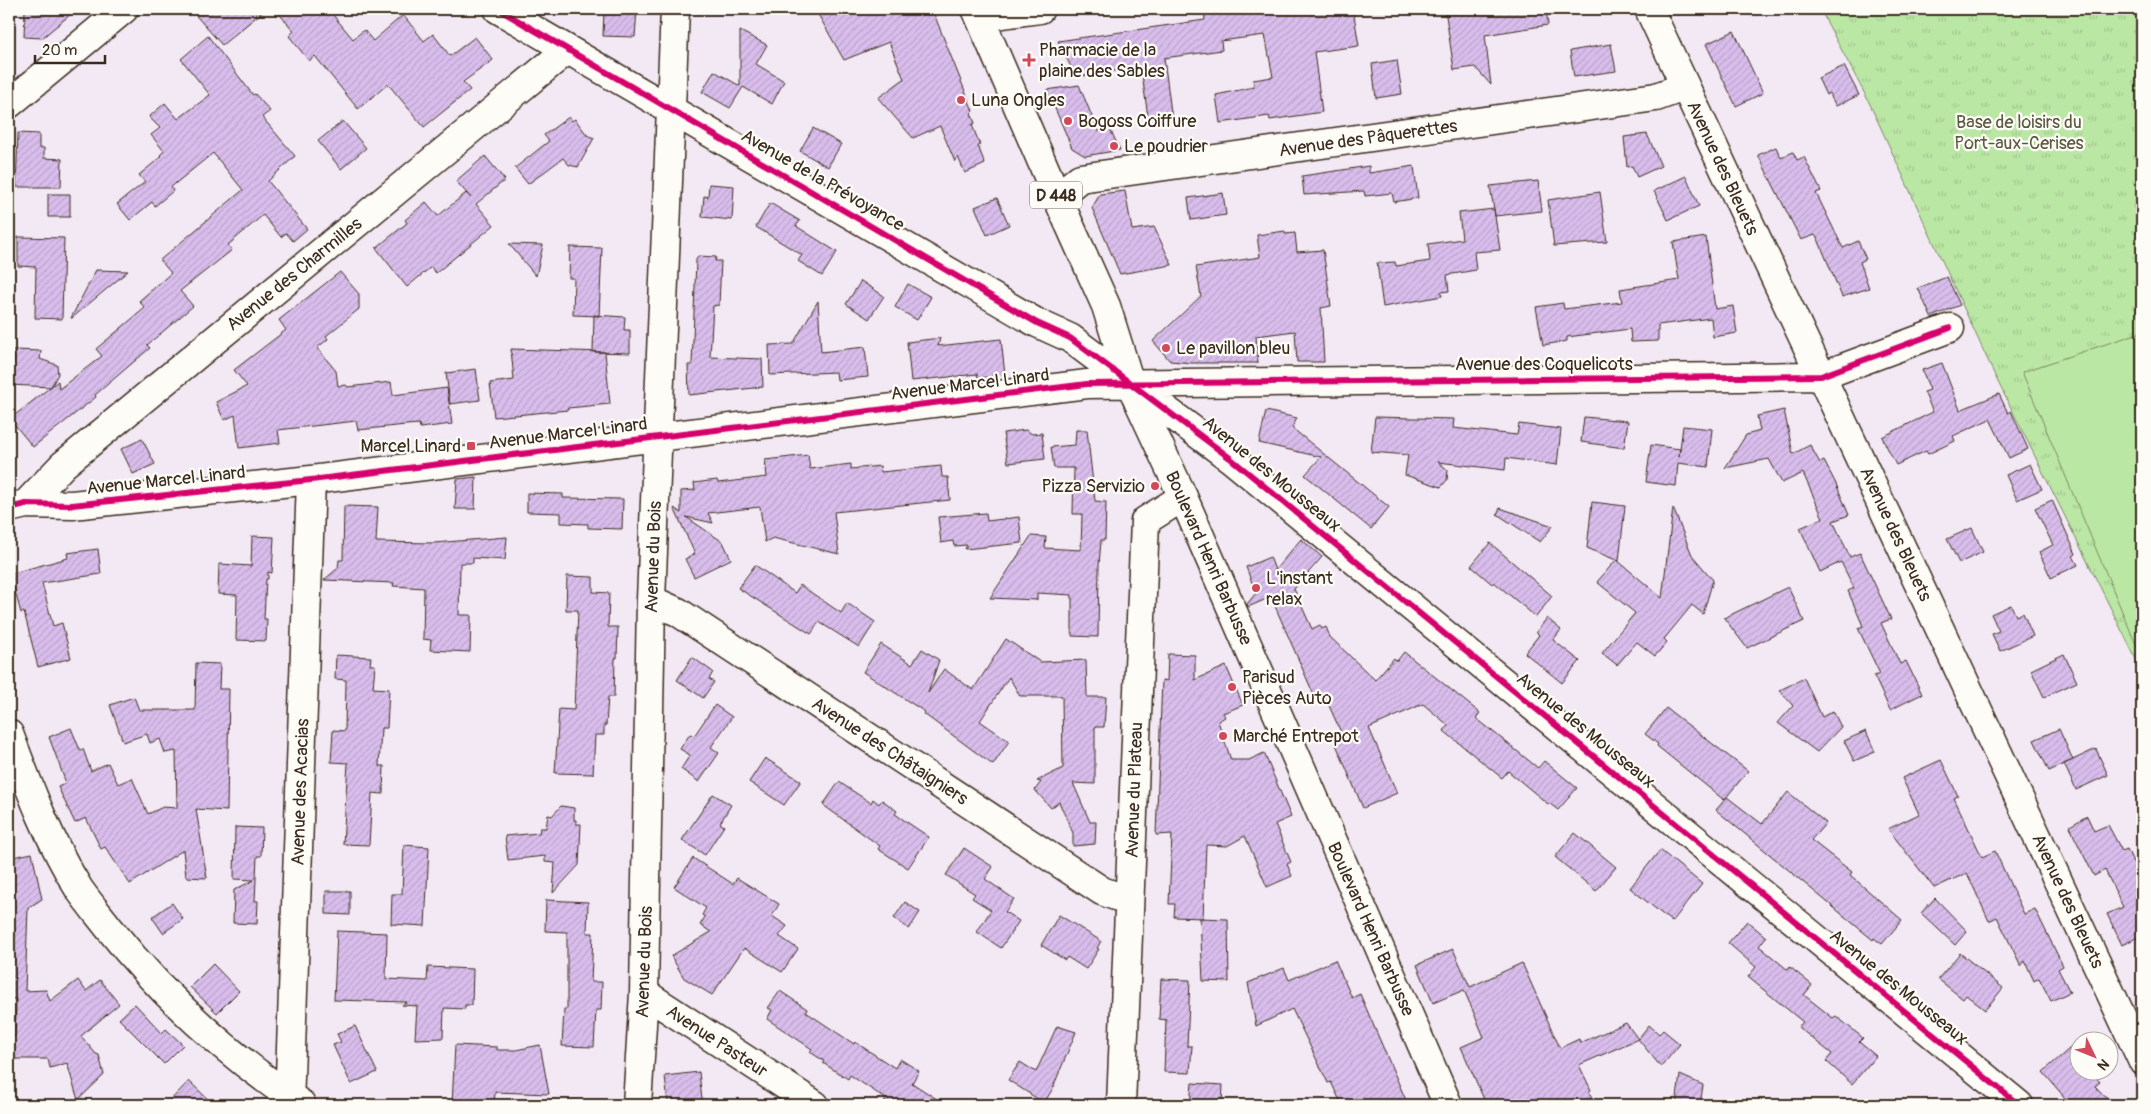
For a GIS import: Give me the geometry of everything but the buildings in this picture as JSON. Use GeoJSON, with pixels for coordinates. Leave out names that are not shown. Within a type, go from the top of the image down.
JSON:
{"type":"FeatureCollection","features":[{"type":"Feature","properties":{"kind":"street"},"geometry":{"type":"LineString","coordinates":[[9,104],[124,9]]}},
{"type":"Feature","properties":{"kind":"street","name":"Avenue de la Prévoyance"},"geometry":{"type":"LineString","coordinates":[[498,9],[671,108],[1038,324],[1070,338],[1130,383]]}},
{"type":"Feature","properties":{"kind":"street","name":"Avenue du Bois"},"geometry":{"type":"LineString","coordinates":[[637,1105],[644,994],[652,600],[675,9]]}},
{"type":"Feature","properties":{"kind":"street"},"geometry":{"type":"LineString","coordinates":[[978,13],[1040,9]]}},
{"type":"Feature","properties":{"kind":"street","name":"Avenue des Bleuets"},"geometry":{"type":"LineString","coordinates":[[1649,9],[2142,1060]]}},
{"type":"Feature","properties":{"kind":"street","name":"Boulevard Henri Barbusse"},"geometry":{"type":"LineString","coordinates":[[978,13],[1106,306],[1130,383],[1183,497],[1448,1105]]}},
{"type":"Feature","properties":{"kind":"street","name":"Avenue des Charmilles"},"geometry":{"type":"LineString","coordinates":[[17,506],[63,465],[567,50]]}},
{"type":"Feature","properties":{"kind":"street","name":"Avenue des Pâquerettes"},"geometry":{"type":"LineString","coordinates":[[1057,197],[1080,178],[1656,97],[1684,86]]}},
{"type":"Feature","properties":{"kind":"street","name":"Avenue des Coquelicots"},"geometry":{"type":"LineString","coordinates":[[1130,383],[1822,376],[1950,328]]}},
{"type":"Feature","properties":{"kind":"street","name":"Avenue Marcel Linard"},"geometry":{"type":"LineString","coordinates":[[17,506],[72,505],[312,480],[1078,386],[1130,383]]}},
{"type":"Feature","properties":{"kind":"street","name":"Avenue des Mousseaux"},"geometry":{"type":"LineString","coordinates":[[1130,383],[1230,458],[2020,1105]]}},
{"type":"Feature","properties":{"kind":"street","name":"Avenue des Acacias"},"geometry":{"type":"LineString","coordinates":[[293,1102],[312,480]]}},
{"type":"Feature","properties":{"kind":"street","name":"Avenue du Plateau"},"geometry":{"type":"LineString","coordinates":[[1121,1105],[1145,521],[1183,497]]}},
{"type":"Feature","properties":{"kind":"street","name":"Avenue des Châtaigniers"},"geometry":{"type":"LineString","coordinates":[[652,600],[678,612],[1102,891],[1129,901]]}},
{"type":"Feature","properties":{"kind":"street"},"geometry":{"type":"LineString","coordinates":[[9,734],[45,824],[80,890],[124,946],[164,990],[232,1053],[293,1102]]}},
{"type":"Feature","properties":{"kind":"street","name":"Avenue Pasteur"},"geometry":{"type":"LineString","coordinates":[[644,994],[815,1105]]}},
{"type":"Feature","properties":{"kind":"green space","name":"Base de loisirs du Port-aux-Cerises"},"geometry":{"type":"Polygon","coordinates":[[[1820,9],[2142,9],[2142,671],[1997,380],[1868,100],[1820,9]]]}},
{"type":"Feature","properties":{"kind":"green space"},"geometry":{"type":"Polygon","coordinates":[[[2142,332],[2142,659],[2022,372],[2142,332]]]}},
{"type":"Feature","properties":{"kind":"cycle path"},"geometry":{"type":"LineString","coordinates":[[498,9],[1037,323],[1070,338],[1230,458],[2019,1105]]}},
{"type":"Feature","properties":{"kind":"cycle path"},"geometry":{"type":"LineString","coordinates":[[9,508],[26,504],[72,505],[311,480],[1087,384],[1821,376],[1950,328]]}},
{"type":"Feature","properties":{"kind":"place","name":"Pharmacie de la plaine des Sables"},"geometry":{"type":"Point","coordinates":[1029,60]}},
{"type":"Feature","properties":{"kind":"place","name":"Luna Ongles"},"geometry":{"type":"Point","coordinates":[961,100]}},
{"type":"Feature","properties":{"kind":"place","name":"Bogoss Coiffure"},"geometry":{"type":"Point","coordinates":[1068,121]}},
{"type":"Feature","properties":{"kind":"place","name":"Le poudrier"},"geometry":{"type":"Point","coordinates":[1114,146]}},
{"type":"Feature","properties":{"kind":"place","name":"Le pavillon bleu"},"geometry":{"type":"Point","coordinates":[1166,348]}},
{"type":"Feature","properties":{"kind":"place","name":"Marcel Linard"},"geometry":{"type":"Point","coordinates":[471,446]}},
{"type":"Feature","properties":{"kind":"place","name":"Pizza Servizio"},"geometry":{"type":"Point","coordinates":[1155,486]}},
{"type":"Feature","properties":{"kind":"place","name":"L'instant relax"},"geometry":{"type":"Point","coordinates":[1256,588]}},
{"type":"Feature","properties":{"kind":"place","name":"Parisud Pièces Auto"},"geometry":{"type":"Point","coordinates":[1232,687]}},
{"type":"Feature","properties":{"kind":"place","name":"Marché Entrepot"},"geometry":{"type":"Point","coordinates":[1223,736]}}]}
